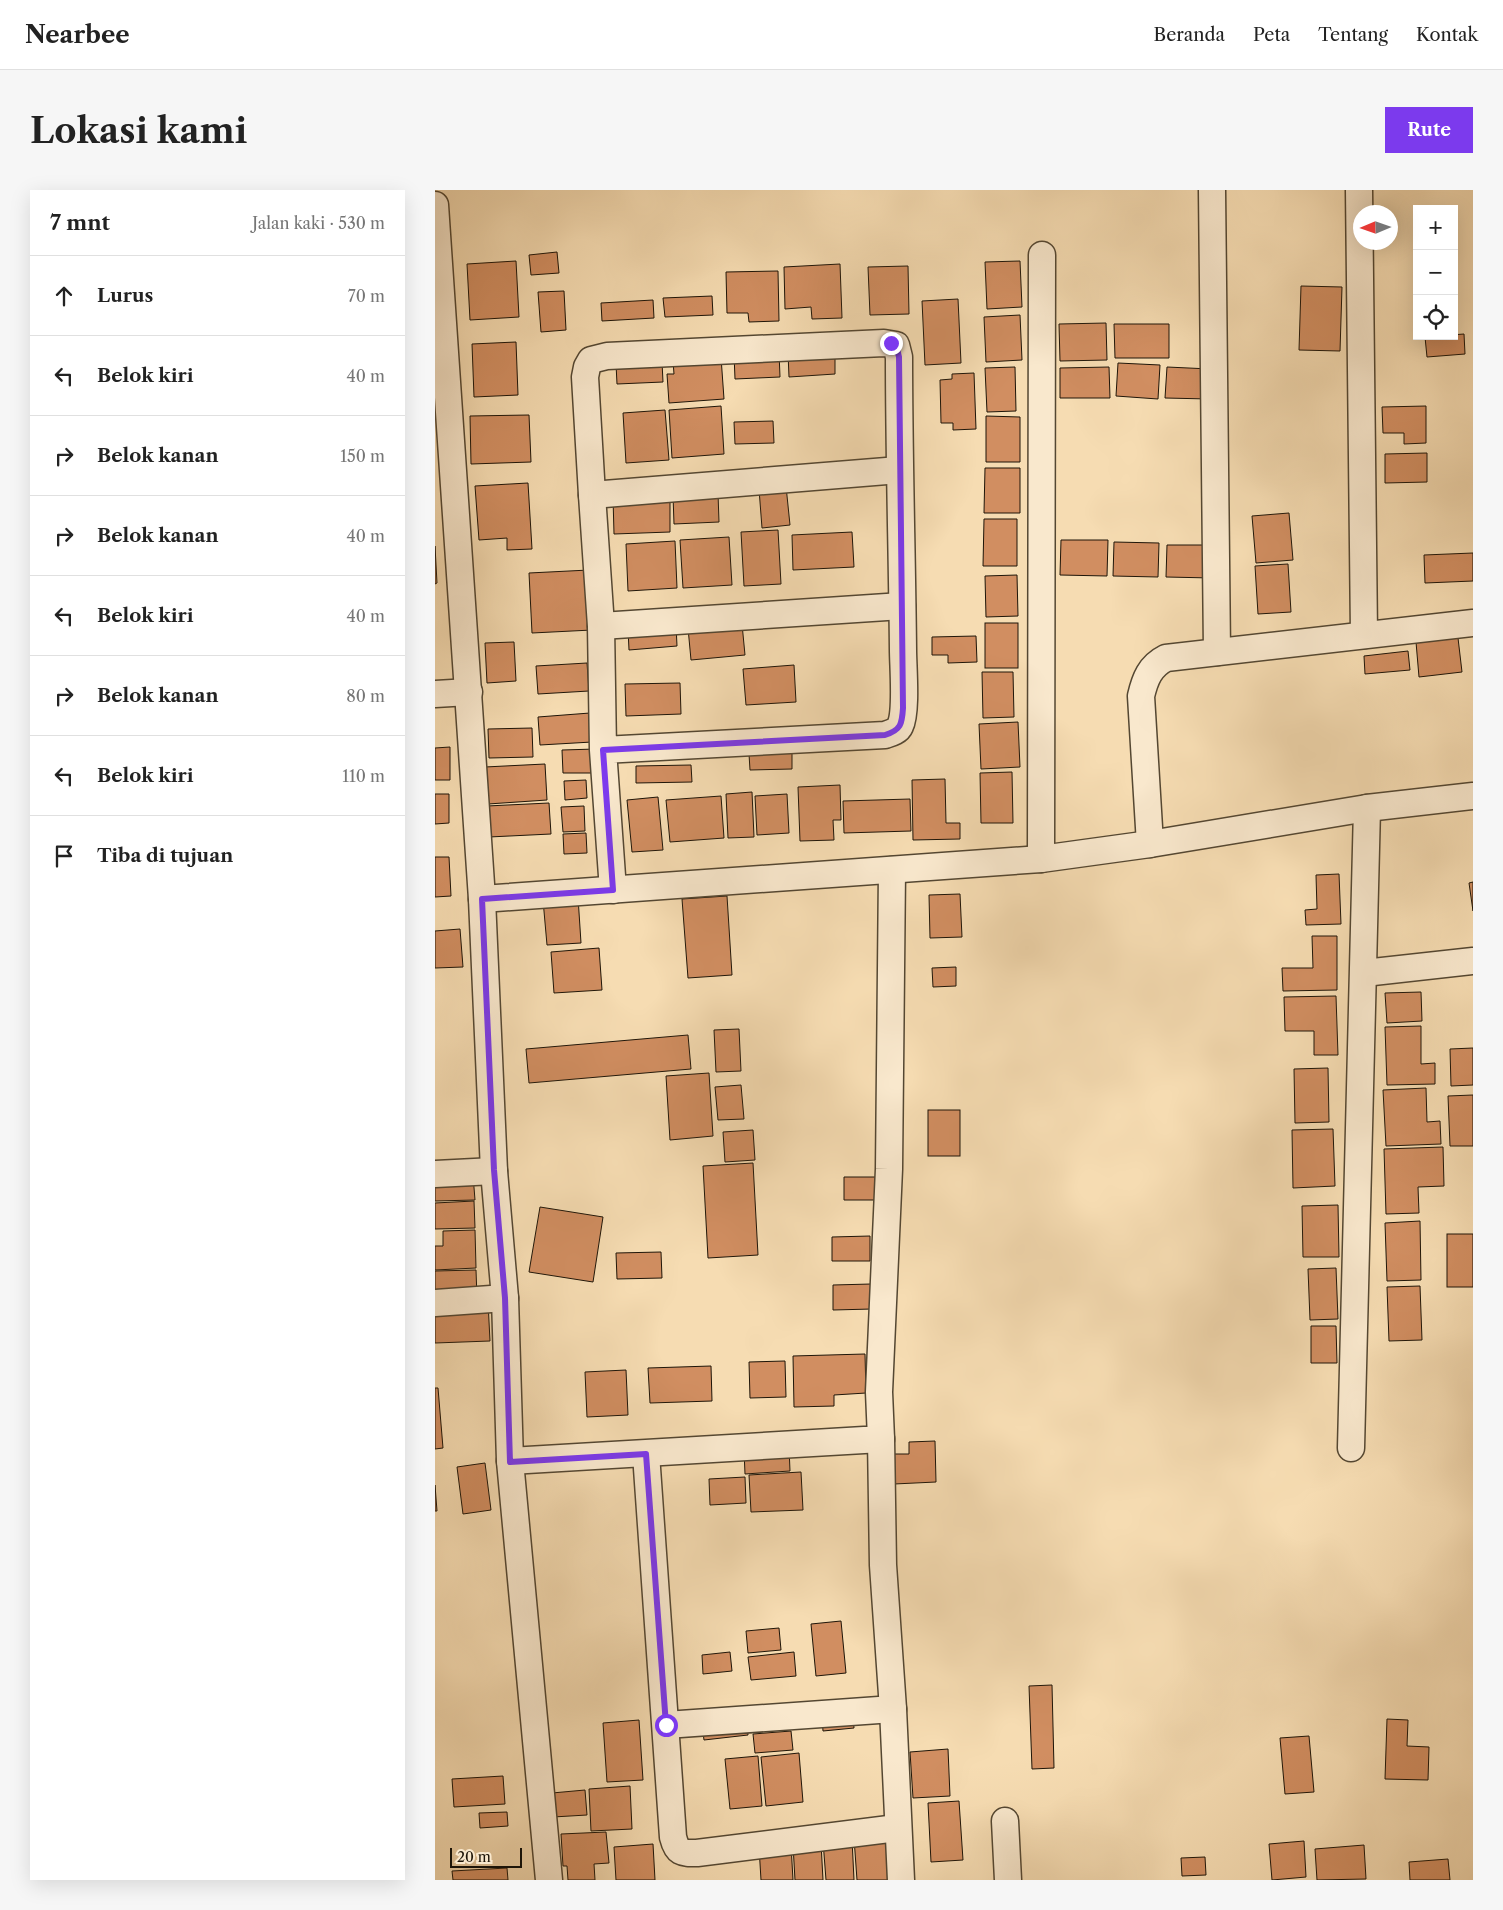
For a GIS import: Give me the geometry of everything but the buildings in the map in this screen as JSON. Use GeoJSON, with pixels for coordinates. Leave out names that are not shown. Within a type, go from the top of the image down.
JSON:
{"type":"FeatureCollection","features":[{"type":"Feature","properties":{"kind":"street"},"geometry":{"type":"LineString","coordinates":[[1212,190],[1217,652]]}},
{"type":"Feature","properties":{"kind":"street"},"geometry":{"type":"LineString","coordinates":[[1359,190],[1364,635]]}},
{"type":"Feature","properties":{"kind":"street"},"geometry":{"type":"LineString","coordinates":[[435,205],[435,233],[469,692],[482,899],[494,1170],[505,1298],[510,1462],[549,1880]]}},
{"type":"Feature","properties":{"kind":"street"},"geometry":{"type":"LineString","coordinates":[[1041,859],[1042,254]]}},
{"type":"Feature","properties":{"kind":"street"},"geometry":{"type":"LineString","coordinates":[[603,750],[885,735],[893,732],[900,726],[903,708],[903,606],[899,470],[899,357],[896,345],[891,343],[607,356],[591,360],[585,377],[591,495],[601,626],[603,750],[613,890]]}},
{"type":"Feature","properties":{"kind":"street"},"geometry":{"type":"LineString","coordinates":[[591,495],[899,470]]}},
{"type":"Feature","properties":{"kind":"street"},"geometry":{"type":"LineString","coordinates":[[601,626],[903,606]]}},
{"type":"Feature","properties":{"kind":"street"},"geometry":{"type":"LineString","coordinates":[[1150,844],[1141,696],[1144,682],[1157,663],[1166,658],[1473,623]]}},
{"type":"Feature","properties":{"kind":"street"},"geometry":{"type":"LineString","coordinates":[[435,694],[469,692]]}},
{"type":"Feature","properties":{"kind":"street"},"geometry":{"type":"LineString","coordinates":[[482,899],[1041,859],[1150,844],[1367,808],[1473,796]]}},
{"type":"Feature","properties":{"kind":"street"},"geometry":{"type":"LineString","coordinates":[[1351,1448],[1367,808]]}},
{"type":"Feature","properties":{"kind":"street"},"geometry":{"type":"LineString","coordinates":[[892,870],[889,1169],[879,1392],[883,1565],[893,1709],[897,1828],[901,1880]]}},
{"type":"Feature","properties":{"kind":"street"},"geometry":{"type":"LineString","coordinates":[[1364,973],[1473,962]]}},
{"type":"Feature","properties":{"kind":"street"},"geometry":{"type":"LineString","coordinates":[[435,1174],[494,1170]]}},
{"type":"Feature","properties":{"kind":"street"},"geometry":{"type":"LineString","coordinates":[[435,1303],[505,1298]]}},
{"type":"Feature","properties":{"kind":"street"},"geometry":{"type":"LineString","coordinates":[[510,1462],[881,1439]]}},
{"type":"Feature","properties":{"kind":"street"},"geometry":{"type":"LineString","coordinates":[[646,1454],[673,1837],[676,1848],[684,1853],[697,1853],[897,1828]]}},
{"type":"Feature","properties":{"kind":"street"},"geometry":{"type":"LineString","coordinates":[[666,1725],[893,1709]]}},
{"type":"Feature","properties":{"kind":"street"},"geometry":{"type":"LineString","coordinates":[[1005,1821],[1008,1880]]}},
{"type":"Feature","properties":{"kind":"route"},"geometry":{"type":"LineString","coordinates":[[666,1725],[646,1454],[510,1462],[505,1298],[494,1170],[482,899],[613,890],[603,750],[885,735],[893,732],[900,726],[903,708],[903,606],[899,470],[899,357],[896,345],[891,343]]}}]}
